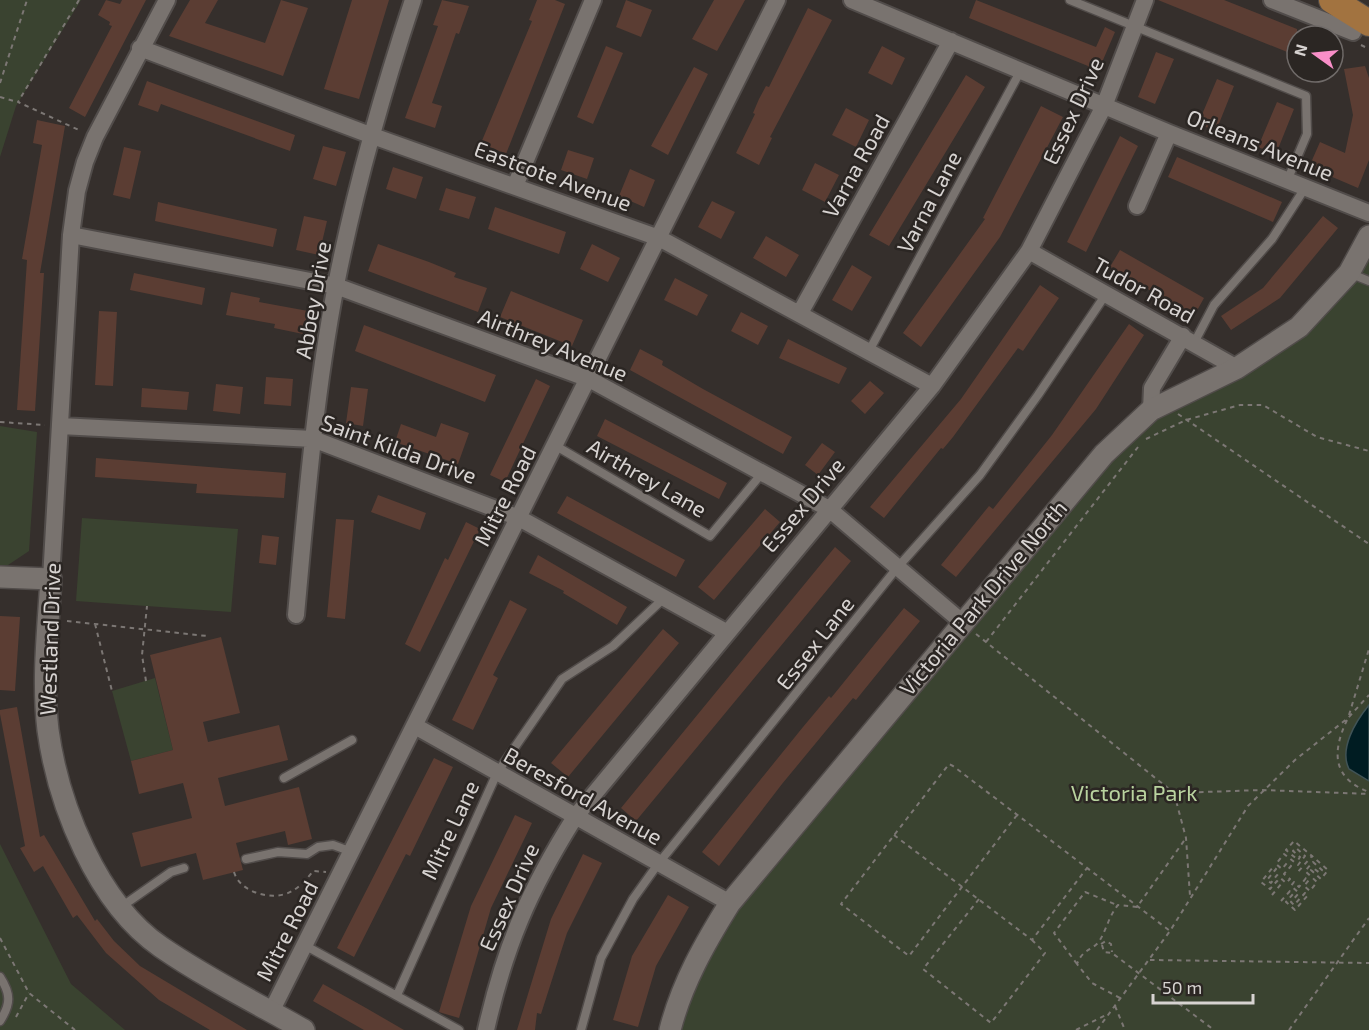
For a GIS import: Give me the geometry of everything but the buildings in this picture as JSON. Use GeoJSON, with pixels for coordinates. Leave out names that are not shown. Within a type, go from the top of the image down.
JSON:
{"type":"FeatureCollection","features":[{"type":"Feature","properties":{"kind":"main road"},"geometry":{"type":"LineString","coordinates":[[1332,0],[1361,28]]}},
{"type":"Feature","properties":{"kind":"street","name":"Westland Drive"},"geometry":{"type":"LineString","coordinates":[[167,0],[95,137],[77,191],[71,235],[51,579],[45,686],[47,719],[59,783],[76,831],[101,880],[121,908],[138,928],[161,947],[304,1030]]}},
{"type":"Feature","properties":{"kind":"street","name":"Abbey Drive"},"geometry":{"type":"LineString","coordinates":[[296,615],[313,439],[336,286],[370,135],[413,0]]}},
{"type":"Feature","properties":{"kind":"street"},"geometry":{"type":"LineString","coordinates":[[515,186],[592,0]]}},
{"type":"Feature","properties":{"kind":"street","name":"Mitre Road"},"geometry":{"type":"LineString","coordinates":[[271,1012],[777,0]]}},
{"type":"Feature","properties":{"kind":"street","name":"Orleans Avenue"},"geometry":{"type":"LineString","coordinates":[[852,0],[1169,133],[1369,213]]}},
{"type":"Feature","properties":{"kind":"street","name":"Essex Drive"},"geometry":{"type":"LineString","coordinates":[[486,1030],[499,976],[518,921],[543,867],[574,817],[932,386],[1029,251],[1104,106],[1145,0]]}},
{"type":"Feature","properties":{"kind":"street"},"geometry":{"type":"LineString","coordinates":[[1272,0],[1361,28]]}},
{"type":"Feature","properties":{"kind":"street","name":"Varna Road"},"geometry":{"type":"LineString","coordinates":[[800,313],[951,41]]}},
{"type":"Feature","properties":{"kind":"street","name":"Eastcote Avenue"},"geometry":{"type":"LineString","coordinates":[[140,48],[370,135],[659,238],[932,386]]}},
{"type":"Feature","properties":{"kind":"street","name":"Orleans Avenue"},"geometry":{"type":"LineString","coordinates":[[1137,206],[1169,133]]}},
{"type":"Feature","properties":{"kind":"street","name":"Airthrey Avenue"},"geometry":{"type":"LineString","coordinates":[[71,235],[336,286],[589,379],[829,509],[962,622]]}},
{"type":"Feature","properties":{"kind":"street","name":"Victoria Park Drive North"},"geometry":{"type":"LineString","coordinates":[[670,1030],[675,1011],[698,955],[730,903],[1104,454],[1157,406],[1237,368],[1299,327],[1349,273],[1369,236]]}},
{"type":"Feature","properties":{"kind":"street","name":"Tudor Road"},"geometry":{"type":"LineString","coordinates":[[1029,251],[1237,368]]}},
{"type":"Feature","properties":{"kind":"street"},"geometry":{"type":"LineString","coordinates":[[1157,406],[1152,388],[1188,340]]}},
{"type":"Feature","properties":{"kind":"street","name":"Saint Kilda Drive"},"geometry":{"type":"LineString","coordinates":[[60,426],[313,439],[519,518],[726,632]]}},
{"type":"Feature","properties":{"kind":"street"},"geometry":{"type":"LineString","coordinates":[[0,576],[51,579]]}},
{"type":"Feature","properties":{"kind":"street","name":"Beresford Avenue"},"geometry":{"type":"LineString","coordinates":[[415,726],[730,903]]}},
{"type":"Feature","properties":{"kind":"lane"},"geometry":{"type":"LineString","coordinates":[[1070,0],[1306,96],[1307,134],[1287,181]]}},
{"type":"Feature","properties":{"kind":"lane","name":"Varna Lane"},"geometry":{"type":"LineString","coordinates":[[869,351],[1021,70]]}},
{"type":"Feature","properties":{"kind":"lane"},"geometry":{"type":"LineString","coordinates":[[1188,340],[1214,304],[1272,239],[1305,188]]}},
{"type":"Feature","properties":{"kind":"lane"},"geometry":{"type":"LineString","coordinates":[[1349,273],[1369,281]]}},
{"type":"Feature","properties":{"kind":"lane","name":"Essex Lane"},"geometry":{"type":"LineString","coordinates":[[581,1030],[601,958],[633,899],[658,864],[897,568],[980,475],[1038,395],[1106,294]]}},
{"type":"Feature","properties":{"kind":"lane","name":"Airthrey Lane"},"geometry":{"type":"LineString","coordinates":[[556,446],[710,536],[763,472]]}},
{"type":"Feature","properties":{"kind":"lane","name":"Mitre Lane"},"geometry":{"type":"LineString","coordinates":[[397,995],[496,773],[562,679],[613,646],[663,599]]}},
{"type":"Feature","properties":{"kind":"lane"},"geometry":{"type":"LineString","coordinates":[[284,778],[352,740]]}},
{"type":"Feature","properties":{"kind":"lane"},"geometry":{"type":"LineString","coordinates":[[246,859],[278,852],[307,854],[318,846],[333,845],[353,852]]}},
{"type":"Feature","properties":{"kind":"lane"},"geometry":{"type":"LineString","coordinates":[[121,908],[171,872],[184,868]]}},
{"type":"Feature","properties":{"kind":"lane"},"geometry":{"type":"LineString","coordinates":[[306,946],[459,1030]]}},
{"type":"Feature","properties":{"kind":"lane"},"geometry":{"type":"LineString","coordinates":[[0,977],[7,990],[9,1003],[0,1021]]}},
{"type":"Feature","properties":{"kind":"path"},"geometry":{"type":"LineString","coordinates":[[0,83],[27,0]]}},
{"type":"Feature","properties":{"kind":"path"},"geometry":{"type":"LineString","coordinates":[[18,102],[79,0]]}},
{"type":"Feature","properties":{"kind":"path"},"geometry":{"type":"LineString","coordinates":[[0,97],[18,102],[95,137]]}},
{"type":"Feature","properties":{"kind":"path"},"geometry":{"type":"LineString","coordinates":[[986,642],[1143,441],[1186,420],[1240,405],[1263,405],[1317,437],[1369,450]]}},
{"type":"Feature","properties":{"kind":"path"},"geometry":{"type":"LineString","coordinates":[[1157,406],[1186,420],[1369,543]]}},
{"type":"Feature","properties":{"kind":"path"},"geometry":{"type":"LineString","coordinates":[[0,422],[60,426]]}},
{"type":"Feature","properties":{"kind":"path"},"geometry":{"type":"LineString","coordinates":[[146,681],[142,655],[147,606]]}},
{"type":"Feature","properties":{"kind":"path"},"geometry":{"type":"LineString","coordinates":[[49,620],[207,636]]}},
{"type":"Feature","properties":{"kind":"path"},"geometry":{"type":"LineString","coordinates":[[962,622],[1174,793],[1186,838],[1190,896]]}},
{"type":"Feature","properties":{"kind":"path"},"geometry":{"type":"LineString","coordinates":[[95,624],[112,691]]}},
{"type":"Feature","properties":{"kind":"path"},"geometry":{"type":"LineString","coordinates":[[1369,649],[1338,744],[1339,765],[1348,782],[1369,793]]}},
{"type":"Feature","properties":{"kind":"path"},"geometry":{"type":"LineString","coordinates":[[1097,1030],[1170,931],[1248,806],[1262,790],[1348,718],[1369,695]]}},
{"type":"Feature","properties":{"kind":"path"},"geometry":{"type":"LineString","coordinates":[[1017,815],[909,956],[841,904],[949,764],[1017,815],[1087,868],[1137,907],[1170,931]]}},
{"type":"Feature","properties":{"kind":"path"},"geometry":{"type":"LineString","coordinates":[[1174,793],[1262,790],[1369,793]]}},
{"type":"Feature","properties":{"kind":"path"},"geometry":{"type":"LineString","coordinates":[[894,835],[979,899],[1032,940],[1045,953],[992,1023],[923,969],[979,899]]}},
{"type":"Feature","properties":{"kind":"path"},"geometry":{"type":"LineString","coordinates":[[1137,907],[1186,838]]}},
{"type":"Feature","properties":{"kind":"path"},"geometry":{"type":"LineString","coordinates":[[1272,894],[1281,884],[1277,881],[1270,889],[1261,882],[1273,867],[1276,869],[1267,880],[1271,883],[1277,875],[1286,883],[1290,879],[1284,874],[1291,866],[1287,863],[1282,869],[1276,864],[1284,854],[1298,865],[1305,856],[1296,848],[1293,851],[1300,857],[1298,860],[1286,850],[1294,841],[1328,870],[1321,879],[1311,870],[1313,868],[1320,873],[1322,870],[1313,862],[1305,871],[1317,882],[1310,891],[1304,886],[1309,880],[1306,878],[1299,887],[1294,882],[1291,886],[1299,893],[1291,902],[1294,905],[1305,893],[1308,895],[1295,910],[1286,902],[1293,894],[1290,891],[1281,901]]}},
{"type":"Feature","properties":{"kind":"path"},"geometry":{"type":"LineString","coordinates":[[1297,873],[1312,856]]}},
{"type":"Feature","properties":{"kind":"path"},"geometry":{"type":"LineString","coordinates":[[1032,940],[1087,868]]}},
{"type":"Feature","properties":{"kind":"path"},"geometry":{"type":"LineString","coordinates":[[234,872],[240,883],[264,895],[291,892],[313,871],[341,874]]}},
{"type":"Feature","properties":{"kind":"path"},"geometry":{"type":"LineString","coordinates":[[1120,998],[1092,983],[1054,933],[1085,892],[1118,905],[1137,907]]}},
{"type":"Feature","properties":{"kind":"path"},"geometry":{"type":"LineString","coordinates":[[1118,905],[1108,918],[1100,943],[1104,951],[1112,953],[1214,1030]]}},
{"type":"Feature","properties":{"kind":"path"},"geometry":{"type":"LineString","coordinates":[[1289,1030],[1369,918]]}},
{"type":"Feature","properties":{"kind":"path"},"geometry":{"type":"LineString","coordinates":[[0,938],[29,993],[75,1030]]}},
{"type":"Feature","properties":{"kind":"path"},"geometry":{"type":"LineString","coordinates":[[1077,964],[1081,953],[1106,941],[1111,944],[1112,953]]}},
{"type":"Feature","properties":{"kind":"path"},"geometry":{"type":"LineString","coordinates":[[1150,960],[1369,963]]}},
{"type":"Feature","properties":{"kind":"path"},"geometry":{"type":"LineString","coordinates":[[14,1021],[29,993]]}},
{"type":"Feature","properties":{"kind":"path"},"geometry":{"type":"LineString","coordinates":[[1115,1006],[1125,1030]]}},
{"type":"Feature","properties":{"kind":"path"},"geometry":{"type":"LineString","coordinates":[[1076,1030],[1111,1012]]}},
{"type":"Feature","properties":{"kind":"green space"},"geometry":{"type":"Polygon","coordinates":[[[0,0],[81,0],[16,106],[0,157],[0,0]]]}},
{"type":"Feature","properties":{"kind":"green space","name":"Victoria Park"},"geometry":{"type":"Polygon","coordinates":[[[1369,236],[1369,1030],[670,1030],[698,955],[1151,410],[1299,327],[1369,236]]]}},
{"type":"Feature","properties":{"kind":"green space"},"geometry":{"type":"Polygon","coordinates":[[[0,426],[37,432],[29,551],[8,565],[0,565],[0,426]]]}},
{"type":"Feature","properties":{"kind":"green space"},"geometry":{"type":"Polygon","coordinates":[[[82,518],[238,529],[231,612],[76,601],[82,518]]]}},
{"type":"Feature","properties":{"kind":"green space"},"geometry":{"type":"Polygon","coordinates":[[[155,678],[173,750],[131,761],[112,691],[155,678]]]}},
{"type":"Feature","properties":{"kind":"green space"},"geometry":{"type":"Polygon","coordinates":[[[0,844],[71,984],[125,1030],[0,1030],[0,844]]]}},
{"type":"Feature","properties":{"kind":"water"},"geometry":{"type":"Polygon","coordinates":[[[1369,705],[1369,781],[1349,769],[1346,753],[1354,727],[1369,705]]]}}]}
